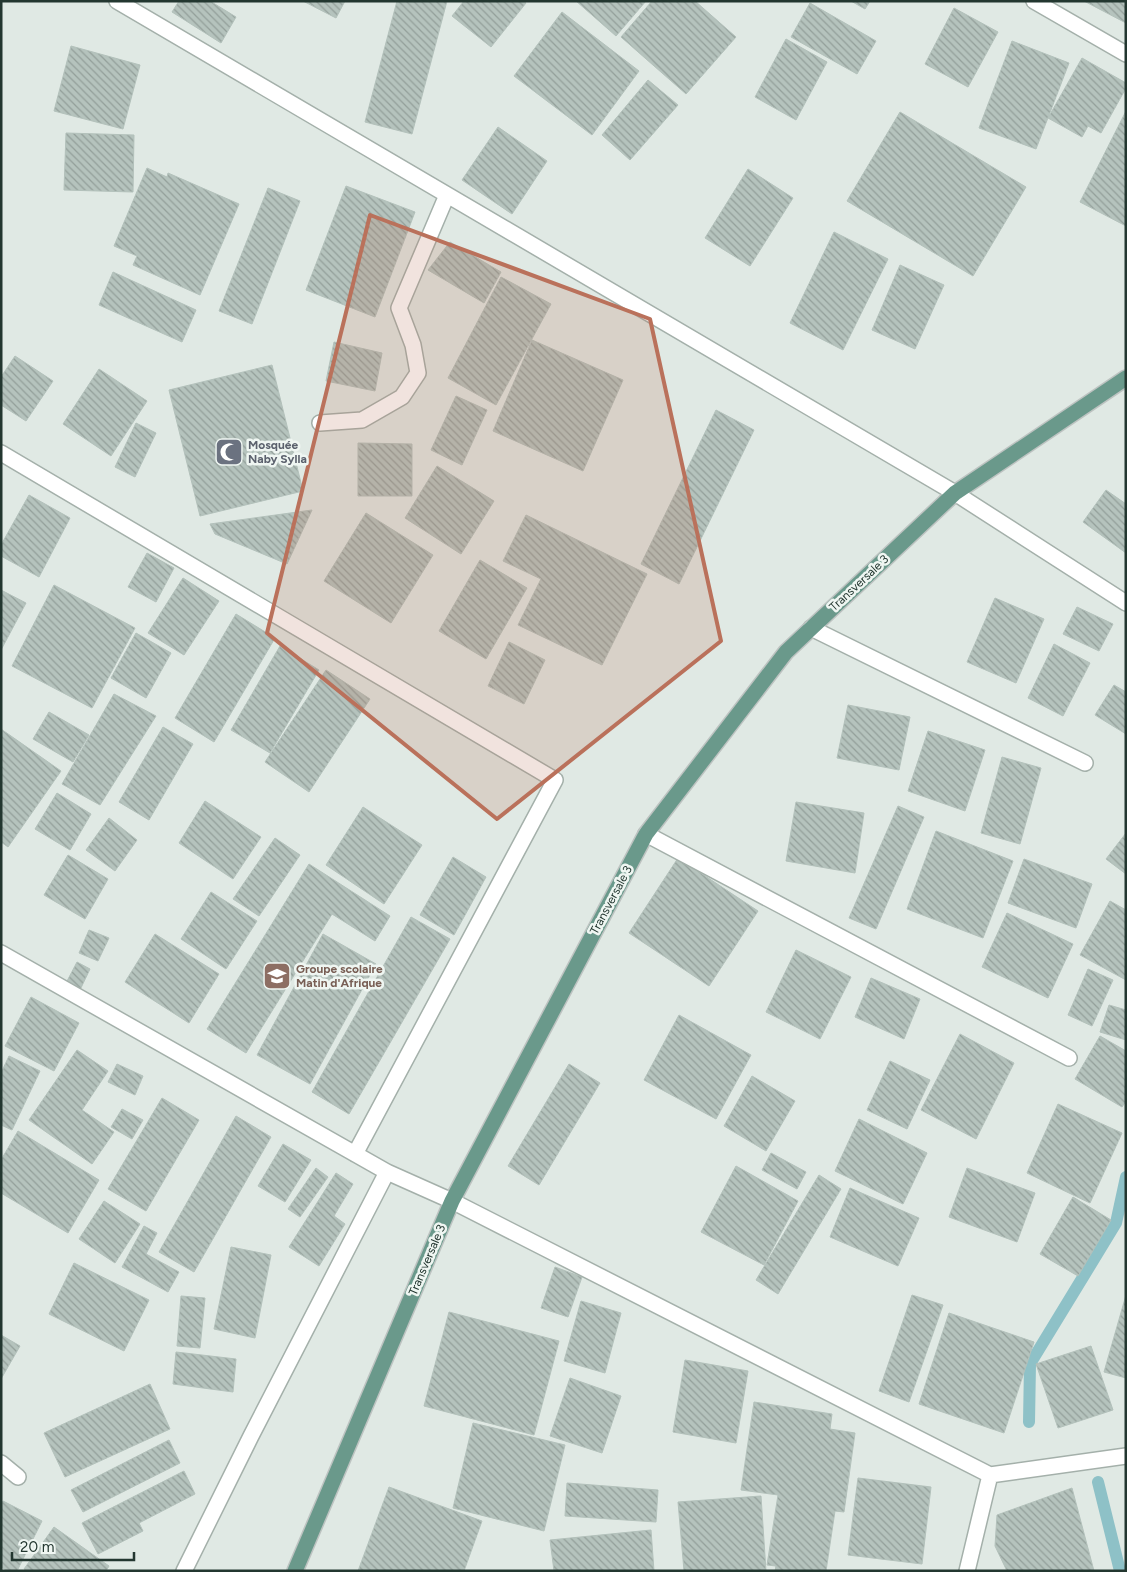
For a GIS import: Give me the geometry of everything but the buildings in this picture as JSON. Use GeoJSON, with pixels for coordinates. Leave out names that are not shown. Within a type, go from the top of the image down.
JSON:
{"type":"FeatureCollection","features":[{"type":"Feature","properties":{"kind":"main road","name":"Transversale 3"},"geometry":{"type":"LineString","coordinates":[[295,1571],[452,1201],[646,834],[786,652],[811,628],[955,493],[1126,378]]}},
{"type":"Feature","properties":{"kind":"street"},"geometry":{"type":"LineString","coordinates":[[117,1],[955,493],[1126,603]]}},
{"type":"Feature","properties":{"kind":"street"},"geometry":{"type":"LineString","coordinates":[[1034,1],[1126,54]]}},
{"type":"Feature","properties":{"kind":"street"},"geometry":{"type":"LineString","coordinates":[[320,424],[362,420],[402,397],[418,373],[413,345],[398,308],[447,195]]}},
{"type":"Feature","properties":{"kind":"street"},"geometry":{"type":"LineString","coordinates":[[1,452],[555,780],[355,1154]]}},
{"type":"Feature","properties":{"kind":"street"},"geometry":{"type":"LineString","coordinates":[[811,628],[1085,763]]}},
{"type":"Feature","properties":{"kind":"street"},"geometry":{"type":"LineString","coordinates":[[646,834],[1069,1058]]}},
{"type":"Feature","properties":{"kind":"street"},"geometry":{"type":"LineString","coordinates":[[1,953],[387,1172],[452,1201],[990,1475],[1126,1456]]}},
{"type":"Feature","properties":{"kind":"street"},"geometry":{"type":"LineString","coordinates":[[184,1571],[255,1428],[387,1172]]}},
{"type":"Feature","properties":{"kind":"street"},"geometry":{"type":"LineString","coordinates":[[1,1463],[18,1477]]}},
{"type":"Feature","properties":{"kind":"street"},"geometry":{"type":"LineString","coordinates":[[967,1571],[990,1475]]}},
{"type":"Feature","properties":{"kind":"highlighted area"},"geometry":{"type":"Polygon","coordinates":[[[370,215],[650,319],[721,641],[497,819],[267,633],[370,215]]]}},
{"type":"Feature","properties":{"kind":"waterway"},"geometry":{"type":"LineString","coordinates":[[1029,1422],[1030,1364],[1116,1223],[1126,1177]]}},
{"type":"Feature","properties":{"kind":"waterway"},"geometry":{"type":"LineString","coordinates":[[1098,1482],[1120,1571]]}},
{"type":"Feature","properties":{"kind":"place","name":"Mosquée Naby Sylla"},"geometry":{"type":"Point","coordinates":[229,452]}},
{"type":"Feature","properties":{"kind":"place","name":"Groupe scolaire Matin d'Afrique"},"geometry":{"type":"Point","coordinates":[277,976]}}]}
